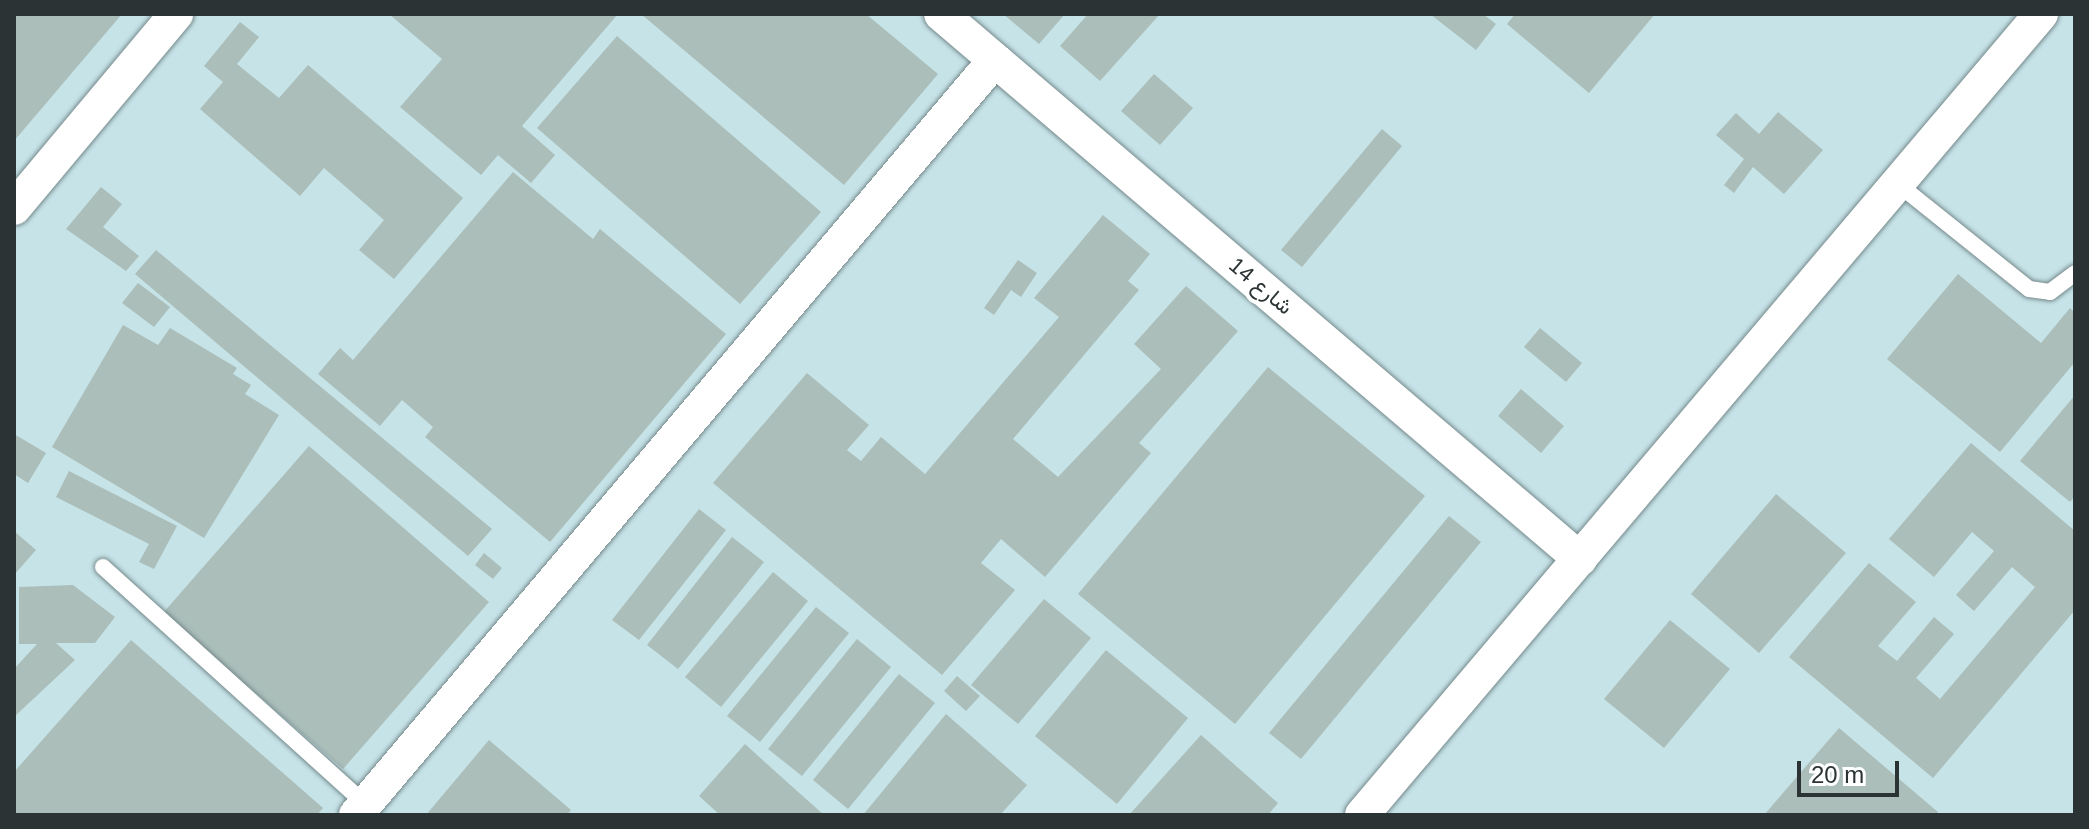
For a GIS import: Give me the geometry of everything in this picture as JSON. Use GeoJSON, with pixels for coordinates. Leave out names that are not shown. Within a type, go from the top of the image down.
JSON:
{"type":"FeatureCollection","features":[{"type":"Feature","properties":{"kind":"street"},"geometry":{"type":"LineString","coordinates":[[14,208],[176,14]]}},
{"type":"Feature","properties":{"kind":"street","name":"شارع 14"},"geometry":{"type":"LineString","coordinates":[[941,14],[1580,559]]}},
{"type":"Feature","properties":{"kind":"street"},"geometry":{"type":"LineString","coordinates":[[1362,815],[2041,14]]}},
{"type":"Feature","properties":{"kind":"street"},"geometry":{"type":"LineString","coordinates":[[360,809],[995,60]]}},
{"type":"Feature","properties":{"kind":"lane"},"geometry":{"type":"LineString","coordinates":[[1898,184],[2029,289],[2050,292],[2075,273]]}},
{"type":"Feature","properties":{"kind":"lane"},"geometry":{"type":"LineString","coordinates":[[103,567],[360,809]]}},
{"type":"Feature","properties":{"kind":"shaded area"},"geometry":{"type":"Polygon","coordinates":[[[14,14],[2075,14],[2075,815],[14,815],[14,14]]]}},
{"type":"Feature","properties":{"kind":"building"},"geometry":{"type":"Polygon","coordinates":[[[14,14],[122,14],[14,141],[14,14]]]}},
{"type":"Feature","properties":{"kind":"building"},"geometry":{"type":"Polygon","coordinates":[[[389,14],[618,14],[522,126],[555,155],[531,183],[498,155],[481,175],[400,107],[442,59],[389,14]]]}},
{"type":"Feature","properties":{"kind":"building"},"geometry":{"type":"Polygon","coordinates":[[[641,14],[866,14],[938,74],[844,185],[641,14]]]}},
{"type":"Feature","properties":{"kind":"building"},"geometry":{"type":"Polygon","coordinates":[[[1003,14],[1065,14],[1039,44],[1003,14]]]}},
{"type":"Feature","properties":{"kind":"building"},"geometry":{"type":"Polygon","coordinates":[[[1088,14],[1160,14],[1100,81],[1060,46],[1088,14]]]}},
{"type":"Feature","properties":{"kind":"building"},"geometry":{"type":"Polygon","coordinates":[[[1430,14],[1483,14],[1496,24],[1476,50],[1430,14]]]}},
{"type":"Feature","properties":{"kind":"building"},"geometry":{"type":"Polygon","coordinates":[[[1515,14],[1655,14],[1589,93],[1507,24],[1515,14]]]}},
{"type":"Feature","properties":{"kind":"building"},"geometry":{"type":"Polygon","coordinates":[[[240,22],[259,37],[237,64],[279,98],[308,65],[463,198],[394,279],[359,250],[384,220],[324,168],[300,196],[200,109],[223,82],[204,66],[240,22]]]}},
{"type":"Feature","properties":{"kind":"building"},"geometry":{"type":"Polygon","coordinates":[[[617,36],[821,212],[740,304],[537,128],[617,36]]]}},
{"type":"Feature","properties":{"kind":"building"},"geometry":{"type":"Polygon","coordinates":[[[1154,74],[1193,108],[1160,145],[1121,111],[1154,74]]]}},
{"type":"Feature","properties":{"kind":"building"},"geometry":{"type":"Polygon","coordinates":[[[1778,112],[1823,150],[1784,194],[1753,167],[1734,193],[1724,185],[1744,159],[1716,135],[1736,113],[1759,134],[1778,112]]]}},
{"type":"Feature","properties":{"kind":"building"},"geometry":{"type":"Polygon","coordinates":[[[1382,129],[1402,146],[1302,267],[1281,250],[1382,129]]]}},
{"type":"Feature","properties":{"kind":"building"},"geometry":{"type":"Polygon","coordinates":[[[513,172],[593,239],[600,229],[726,334],[550,542],[425,437],[433,427],[402,400],[380,426],[318,374],[340,348],[353,360],[513,172]]]}},
{"type":"Feature","properties":{"kind":"building"},"geometry":{"type":"Polygon","coordinates":[[[101,187],[122,204],[103,227],[139,256],[126,271],[66,229],[101,187]]]}},
{"type":"Feature","properties":{"kind":"building"},"geometry":{"type":"Polygon","coordinates":[[[1103,215],[1150,254],[1128,281],[1139,290],[1013,439],[1058,477],[1161,369],[1134,344],[1186,286],[1238,331],[1139,443],[1151,453],[1045,577],[1001,539],[981,563],[1015,590],[942,675],[713,483],[807,373],[869,425],[847,450],[861,461],[881,437],[925,474],[1059,317],[1034,298],[1103,215]]]}},
{"type":"Feature","properties":{"kind":"building"},"geometry":{"type":"Polygon","coordinates":[[[156,250],[492,529],[468,556],[135,274],[156,250]]]}},
{"type":"Feature","properties":{"kind":"building"},"geometry":{"type":"Polygon","coordinates":[[[1018,260],[1037,273],[1021,297],[1011,290],[994,315],[984,308],[1018,260]]]}},
{"type":"Feature","properties":{"kind":"building"},"geometry":{"type":"Polygon","coordinates":[[[1958,274],[2041,343],[2070,308],[2075,313],[2075,362],[2000,452],[1887,359],[1958,274]]]}},
{"type":"Feature","properties":{"kind":"building"},"geometry":{"type":"Polygon","coordinates":[[[138,283],[170,307],[154,327],[122,303],[138,283]]]}},
{"type":"Feature","properties":{"kind":"building"},"geometry":{"type":"Polygon","coordinates":[[[123,325],[158,345],[170,328],[237,368],[233,374],[251,385],[245,394],[279,415],[204,538],[52,447],[123,325]]]}},
{"type":"Feature","properties":{"kind":"building"},"geometry":{"type":"Polygon","coordinates":[[[1540,328],[1582,363],[1566,382],[1524,347],[1540,328]]]}},
{"type":"Feature","properties":{"kind":"building"},"geometry":{"type":"Polygon","coordinates":[[[1268,367],[1425,496],[1235,724],[1078,594],[1268,367]]]}},
{"type":"Feature","properties":{"kind":"building"},"geometry":{"type":"Polygon","coordinates":[[[1521,389],[1564,426],[1541,453],[1498,416],[1521,389]]]}},
{"type":"Feature","properties":{"kind":"building"},"geometry":{"type":"Polygon","coordinates":[[[2075,395],[2075,496],[2070,502],[2020,461],[2075,395]]]}},
{"type":"Feature","properties":{"kind":"building"},"geometry":{"type":"Polygon","coordinates":[[[14,434],[46,453],[28,483],[14,474],[14,434]]]}},
{"type":"Feature","properties":{"kind":"building"},"geometry":{"type":"Polygon","coordinates":[[[1971,443],[2075,531],[2075,610],[1933,778],[1789,657],[1869,563],[1916,602],[1878,646],[1897,661],[1934,617],[1954,634],[1916,678],[1940,699],[2035,587],[2012,567],[1974,611],[1956,595],[1994,551],[1972,532],[1934,577],[1889,539],[1971,443]]]}},
{"type":"Feature","properties":{"kind":"building"},"geometry":{"type":"Polygon","coordinates":[[[309,446],[489,602],[343,769],[163,613],[309,446]]]}},
{"type":"Feature","properties":{"kind":"building"},"geometry":{"type":"Polygon","coordinates":[[[69,471],[177,526],[154,569],[139,562],[149,544],[56,497],[69,471]]]}},
{"type":"Feature","properties":{"kind":"building"},"geometry":{"type":"Polygon","coordinates":[[[1776,494],[1846,553],[1759,653],[1691,594],[1776,494]]]}},
{"type":"Feature","properties":{"kind":"building"},"geometry":{"type":"Polygon","coordinates":[[[699,509],[726,530],[639,640],[612,620],[699,509]]]}},
{"type":"Feature","properties":{"kind":"building"},"geometry":{"type":"Polygon","coordinates":[[[1449,516],[1481,542],[1301,759],[1269,733],[1449,516]]]}},
{"type":"Feature","properties":{"kind":"building"},"geometry":{"type":"Polygon","coordinates":[[[14,531],[36,550],[14,575],[14,531]]]}},
{"type":"Feature","properties":{"kind":"building"},"geometry":{"type":"Polygon","coordinates":[[[732,537],[764,562],[678,669],[647,645],[732,537]]]}},
{"type":"Feature","properties":{"kind":"building"},"geometry":{"type":"Polygon","coordinates":[[[484,553],[502,568],[493,579],[475,565],[484,553]]]}},
{"type":"Feature","properties":{"kind":"building"},"geometry":{"type":"Polygon","coordinates":[[[773,572],[808,601],[721,707],[685,677],[773,572]]]}},
{"type":"Feature","properties":{"kind":"building"},"geometry":{"type":"Polygon","coordinates":[[[73,585],[115,617],[95,643],[56,643],[75,660],[14,717],[14,669],[37,644],[19,644],[19,587],[73,585]]]}},
{"type":"Feature","properties":{"kind":"building"},"geometry":{"type":"Polygon","coordinates":[[[1044,599],[1091,638],[1018,724],[971,685],[1044,599]]]}},
{"type":"Feature","properties":{"kind":"building"},"geometry":{"type":"Polygon","coordinates":[[[816,607],[849,633],[760,742],[727,716],[816,607]]]}},
{"type":"Feature","properties":{"kind":"building"},"geometry":{"type":"Polygon","coordinates":[[[1670,620],[1730,669],[1664,748],[1604,699],[1670,620]]]}},
{"type":"Feature","properties":{"kind":"building"},"geometry":{"type":"Polygon","coordinates":[[[857,639],[891,667],[802,776],[768,749],[857,639]]]}},
{"type":"Feature","properties":{"kind":"building"},"geometry":{"type":"Polygon","coordinates":[[[131,640],[323,808],[317,815],[14,815],[14,772],[131,640]]]}},
{"type":"Feature","properties":{"kind":"building"},"geometry":{"type":"Polygon","coordinates":[[[1106,650],[1188,718],[1117,804],[1035,736],[1106,650]]]}},
{"type":"Feature","properties":{"kind":"building"},"geometry":{"type":"Polygon","coordinates":[[[899,674],[935,703],[848,809],[813,780],[899,674]]]}},
{"type":"Feature","properties":{"kind":"building"},"geometry":{"type":"Polygon","coordinates":[[[957,676],[980,696],[966,711],[944,691],[957,676]]]}},
{"type":"Feature","properties":{"kind":"building"},"geometry":{"type":"Polygon","coordinates":[[[946,714],[1027,785],[1000,815],[863,815],[946,714]]]}},
{"type":"Feature","properties":{"kind":"building"},"geometry":{"type":"Polygon","coordinates":[[[1839,728],[1938,812],[1935,815],[1764,815],[1839,728]]]}},
{"type":"Feature","properties":{"kind":"building"},"geometry":{"type":"Polygon","coordinates":[[[1201,735],[1278,803],[1268,815],[1129,815],[1201,735]]]}},
{"type":"Feature","properties":{"kind":"building"},"geometry":{"type":"Polygon","coordinates":[[[489,740],[571,810],[567,815],[426,815],[489,740]]]}},
{"type":"Feature","properties":{"kind":"building"},"geometry":{"type":"Polygon","coordinates":[[[745,744],[824,815],[720,815],[699,796],[745,744]]]}}]}
